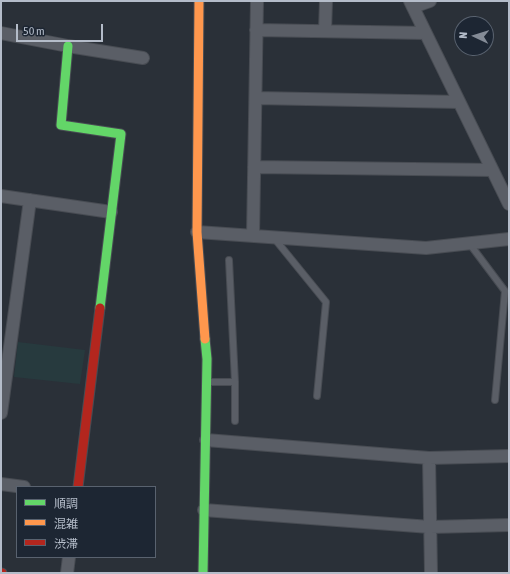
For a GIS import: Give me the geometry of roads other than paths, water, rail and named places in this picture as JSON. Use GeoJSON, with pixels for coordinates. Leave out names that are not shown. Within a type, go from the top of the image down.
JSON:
{"type":"FeatureCollection","features":[{"type":"Feature","properties":{"kind":"street"},"geometry":{"type":"LineString","coordinates":[[199,1],[197,232],[207,359],[203,573]]}},
{"type":"Feature","properties":{"kind":"street"},"geometry":{"type":"LineString","coordinates":[[253,236],[257,1]]}},
{"type":"Feature","properties":{"kind":"street"},"geometry":{"type":"LineString","coordinates":[[325,31],[326,1]]}},
{"type":"Feature","properties":{"kind":"street"},"geometry":{"type":"LineString","coordinates":[[430,1],[412,4],[509,204]]}},
{"type":"Feature","properties":{"kind":"street"},"geometry":{"type":"LineString","coordinates":[[256,30],[425,33]]}},
{"type":"Feature","properties":{"kind":"street"},"geometry":{"type":"LineString","coordinates":[[1,33],[143,58]]}},
{"type":"Feature","properties":{"kind":"street"},"geometry":{"type":"LineString","coordinates":[[68,46],[61,125],[121,134],[78,486]]}},
{"type":"Feature","properties":{"kind":"street"},"geometry":{"type":"LineString","coordinates":[[256,98],[459,102]]}},
{"type":"Feature","properties":{"kind":"street"},"geometry":{"type":"LineString","coordinates":[[254,167],[492,170]]}},
{"type":"Feature","properties":{"kind":"street"},"geometry":{"type":"LineString","coordinates":[[1,196],[111,212]]}},
{"type":"Feature","properties":{"kind":"street"},"geometry":{"type":"LineString","coordinates":[[1,413],[30,200]]}},
{"type":"Feature","properties":{"kind":"street"},"geometry":{"type":"LineString","coordinates":[[197,232],[426,248],[509,239]]}},
{"type":"Feature","properties":{"kind":"street"},"geometry":{"type":"LineString","coordinates":[[206,440],[429,458],[509,456]]}},
{"type":"Feature","properties":{"kind":"street"},"geometry":{"type":"LineString","coordinates":[[429,458],[431,573]]}},
{"type":"Feature","properties":{"kind":"street"},"geometry":{"type":"LineString","coordinates":[[1,484],[16,486]]}},
{"type":"Feature","properties":{"kind":"street"},"geometry":{"type":"LineString","coordinates":[[204,510],[430,526],[509,525]]}},
{"type":"Feature","properties":{"kind":"street"},"geometry":{"type":"LineString","coordinates":[[67,573],[69,558]]}},
{"type":"Feature","properties":{"kind":"lane"},"geometry":{"type":"LineString","coordinates":[[274,238],[326,302],[317,396]]}},
{"type":"Feature","properties":{"kind":"lane"},"geometry":{"type":"LineString","coordinates":[[469,243],[506,291],[494,400]]}},
{"type":"Feature","properties":{"kind":"lane"},"geometry":{"type":"LineString","coordinates":[[229,260],[235,382],[235,422]]}},
{"type":"Feature","properties":{"kind":"lane"},"geometry":{"type":"LineString","coordinates":[[207,382],[235,382]]}}]}
